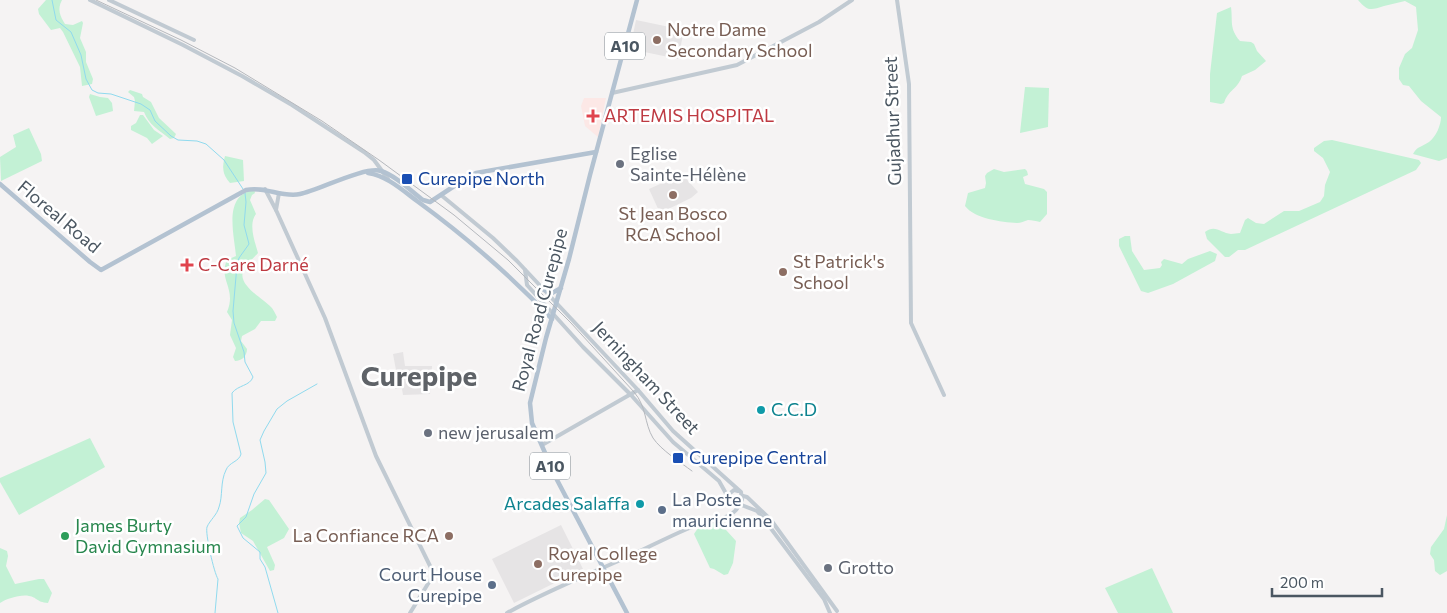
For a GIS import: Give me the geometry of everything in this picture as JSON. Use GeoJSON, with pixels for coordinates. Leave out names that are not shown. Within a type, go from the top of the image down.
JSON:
{"type":"FeatureCollection","features":[{"type":"Feature","properties":{"kind":"main road","name":"Royal Road Curepipe"},"geometry":{"type":"LineString","coordinates":[[627,613],[573,514],[530,416],[530,404],[637,0]]}},
{"type":"Feature","properties":{"kind":"main road"},"geometry":{"type":"LineString","coordinates":[[265,189],[279,193],[301,194],[372,170],[382,171],[423,200],[430,202],[465,178],[476,173],[596,152]]}},
{"type":"Feature","properties":{"kind":"main road"},"geometry":{"type":"LineString","coordinates":[[366,172],[378,175],[392,182],[434,213],[553,316]]}},
{"type":"Feature","properties":{"kind":"main road","name":"Floreal Road"},"geometry":{"type":"LineString","coordinates":[[0,184],[101,270],[241,192],[265,189]]}},
{"type":"Feature","properties":{"kind":"main road"},"geometry":{"type":"LineString","coordinates":[[544,290],[554,293],[561,288]]}},
{"type":"Feature","properties":{"kind":"street"},"geometry":{"type":"LineString","coordinates":[[90,0],[183,44],[249,79],[364,152],[377,163],[392,182]]}},
{"type":"Feature","properties":{"kind":"street"},"geometry":{"type":"LineString","coordinates":[[109,0],[194,40]]}},
{"type":"Feature","properties":{"kind":"street"},"geometry":{"type":"LineString","coordinates":[[612,93],[737,65],[819,22],[852,0]]}},
{"type":"Feature","properties":{"kind":"street","name":"Gujadhur Street"},"geometry":{"type":"LineString","coordinates":[[897,0],[909,84],[911,323],[944,395]]}},
{"type":"Feature","properties":{"kind":"street"},"geometry":{"type":"LineString","coordinates":[[372,170],[377,163]]}},
{"type":"Feature","properties":{"kind":"street"},"geometry":{"type":"LineString","coordinates":[[265,189],[325,318],[371,444],[434,574],[410,613]]}},
{"type":"Feature","properties":{"kind":"street"},"geometry":{"type":"LineString","coordinates":[[276,210],[279,193]]}},
{"type":"Feature","properties":{"kind":"street","name":"Jerningham Street"},"geometry":{"type":"LineString","coordinates":[[441,195],[493,238],[557,303],[673,430],[738,490]]}},
{"type":"Feature","properties":{"kind":"street","name":"Jerningham Street"},"geometry":{"type":"LineString","coordinates":[[525,270],[528,285],[553,316],[631,395],[673,442],[719,481],[728,496]]}},
{"type":"Feature","properties":{"kind":"street"},"geometry":{"type":"LineString","coordinates":[[542,445],[638,390]]}},
{"type":"Feature","properties":{"kind":"street"},"geometry":{"type":"LineString","coordinates":[[733,514],[735,508],[729,501],[728,496],[732,491],[738,490],[771,520],[839,612]]}},
{"type":"Feature","properties":{"kind":"street"},"geometry":{"type":"LineString","coordinates":[[507,613],[602,567],[684,531],[728,517],[738,510],[743,496]]}},
{"type":"Feature","properties":{"kind":"street"},"geometry":{"type":"LineString","coordinates":[[732,504],[739,504],[756,512],[768,523],[824,599],[830,613],[839,612]]}},
{"type":"Feature","properties":{"kind":"shaded area","name":"Notre Dame Secondary School"},"geometry":{"type":"Polygon","coordinates":[[[636,20],[684,30],[678,59],[630,49],[636,20]]]}},
{"type":"Feature","properties":{"kind":"shaded area","name":"ARTEMIS HOSPITAL"},"geometry":{"type":"Polygon","coordinates":[[[584,98],[606,98],[598,137],[585,126],[581,106],[584,98]]]}},
{"type":"Feature","properties":{"kind":"shaded area","name":"St Jean Bosco RCA School"},"geometry":{"type":"Polygon","coordinates":[[[682,174],[698,192],[691,198],[660,213],[649,189],[682,174]]]}},
{"type":"Feature","properties":{"kind":"shaded area"},"geometry":{"type":"Polygon","coordinates":[[[403,352],[405,366],[432,366],[430,394],[403,395],[402,389],[395,389],[396,370],[393,354],[403,352]]]}},
{"type":"Feature","properties":{"kind":"shaded area","name":"Royal College Curepipe"},"geometry":{"type":"Polygon","coordinates":[[[561,525],[583,569],[514,603],[492,559],[561,525]]]}},
{"type":"Feature","properties":{"kind":"green space"},"geometry":{"type":"Polygon","coordinates":[[[46,0],[62,0],[60,12],[65,24],[73,25],[82,21],[80,38],[86,52],[86,62],[93,79],[92,84],[82,86],[80,67],[63,32],[60,28],[51,30],[39,14],[38,9],[46,0]]]}},
{"type":"Feature","properties":{"kind":"green space"},"geometry":{"type":"Polygon","coordinates":[[[1358,0],[1447,0],[1447,158],[1439,161],[1413,154],[1418,148],[1434,137],[1441,120],[1441,117],[1421,101],[1409,86],[1403,85],[1399,79],[1399,68],[1405,54],[1412,48],[1418,30],[1416,7],[1405,1],[1370,9],[1364,7],[1358,0]]]}},
{"type":"Feature","properties":{"kind":"green space"},"geometry":{"type":"Polygon","coordinates":[[[1231,7],[1234,32],[1240,41],[1254,44],[1257,51],[1266,61],[1255,70],[1242,76],[1224,103],[1221,104],[1210,102],[1210,74],[1217,13],[1231,7]]]}},
{"type":"Feature","properties":{"kind":"green space"},"geometry":{"type":"Polygon","coordinates":[[[1025,87],[1049,88],[1048,127],[1020,133],[1025,87]]]}},
{"type":"Feature","properties":{"kind":"green space"},"geometry":{"type":"Polygon","coordinates":[[[130,90],[142,94],[143,97],[151,102],[159,118],[176,134],[174,138],[170,139],[155,127],[144,112],[134,111],[135,101],[134,97],[128,92],[130,90]]]}},
{"type":"Feature","properties":{"kind":"green space"},"geometry":{"type":"Polygon","coordinates":[[[90,94],[108,98],[112,103],[113,111],[96,116],[89,97],[90,94]]]}},
{"type":"Feature","properties":{"kind":"green space"},"geometry":{"type":"Polygon","coordinates":[[[140,115],[143,115],[154,130],[163,136],[152,144],[147,138],[131,130],[131,126],[136,123],[140,115]]]}},
{"type":"Feature","properties":{"kind":"green space"},"geometry":{"type":"Polygon","coordinates":[[[29,128],[41,154],[42,161],[1,181],[0,157],[16,147],[13,135],[29,128]]]}},
{"type":"Feature","properties":{"kind":"green space"},"geometry":{"type":"Polygon","coordinates":[[[1332,140],[1419,160],[1421,163],[1416,170],[1245,250],[1238,250],[1229,257],[1225,257],[1207,239],[1205,232],[1212,229],[1231,234],[1240,233],[1245,220],[1248,218],[1256,223],[1264,224],[1284,211],[1299,211],[1320,202],[1324,196],[1325,185],[1330,172],[1323,158],[1314,151],[1314,148],[1324,141],[1332,140]]]}},
{"type":"Feature","properties":{"kind":"green space"},"geometry":{"type":"Polygon","coordinates":[[[225,156],[243,160],[244,181],[230,183],[227,180],[223,170],[225,156]]]}},
{"type":"Feature","properties":{"kind":"green space"},"geometry":{"type":"Polygon","coordinates":[[[994,169],[1004,172],[1025,169],[1028,175],[1023,177],[1025,184],[1044,189],[1047,192],[1047,214],[1040,222],[1032,220],[1017,223],[996,221],[975,214],[965,206],[968,193],[985,188],[985,176],[994,169]]]}},
{"type":"Feature","properties":{"kind":"green space"},"geometry":{"type":"Polygon","coordinates":[[[254,190],[255,193],[250,200],[256,214],[252,228],[258,253],[244,269],[242,276],[248,287],[271,307],[277,317],[275,321],[261,321],[255,329],[242,336],[241,341],[247,352],[242,359],[235,361],[233,357],[236,348],[230,335],[232,320],[227,312],[230,297],[225,267],[227,260],[236,256],[233,226],[234,207],[244,193],[254,190]]]}},
{"type":"Feature","properties":{"kind":"green space"},"geometry":{"type":"Polygon","coordinates":[[[1130,236],[1132,251],[1144,270],[1160,268],[1161,262],[1164,259],[1182,264],[1188,259],[1210,251],[1217,254],[1215,261],[1173,284],[1148,293],[1141,291],[1119,246],[1119,239],[1130,236]]]}},
{"type":"Feature","properties":{"kind":"green space"},"geometry":{"type":"Polygon","coordinates":[[[90,438],[105,467],[19,515],[0,482],[0,478],[90,438]]]}},
{"type":"Feature","properties":{"kind":"green space"},"geometry":{"type":"Polygon","coordinates":[[[265,499],[269,500],[289,529],[284,538],[267,547],[275,565],[274,570],[270,571],[253,541],[241,533],[239,523],[240,518],[265,499]]]}},
{"type":"Feature","properties":{"kind":"green space"},"geometry":{"type":"Polygon","coordinates":[[[1447,515],[1447,571],[1440,575],[1435,571],[1434,560],[1430,554],[1431,547],[1444,529],[1447,515]]]}},
{"type":"Feature","properties":{"kind":"green space"},"geometry":{"type":"Polygon","coordinates":[[[717,520],[736,541],[733,563],[728,574],[724,575],[710,568],[694,534],[698,528],[717,520]]]}},
{"type":"Feature","properties":{"kind":"green space"},"geometry":{"type":"Polygon","coordinates":[[[0,548],[7,551],[6,566],[15,584],[44,579],[52,593],[48,603],[41,602],[32,597],[22,596],[0,603],[0,548]]]}},
{"type":"Feature","properties":{"kind":"green space"},"geometry":{"type":"Polygon","coordinates":[[[1152,568],[1173,613],[1118,613],[1105,588],[1152,568]]]}},
{"type":"Feature","properties":{"kind":"waterway"},"geometry":{"type":"LineString","coordinates":[[52,0],[56,20],[71,32],[81,55],[86,79],[92,90],[141,104],[150,110],[155,121],[178,140],[197,141],[206,144],[224,160],[243,189]]}},
{"type":"Feature","properties":{"kind":"waterway"},"geometry":{"type":"LineString","coordinates":[[215,613],[218,579],[210,553],[207,527],[217,513],[226,470],[241,454],[233,422],[232,393],[249,382],[253,377],[245,362],[244,352],[234,323],[233,311],[237,265],[239,258],[249,244],[244,225],[245,193]]}},
{"type":"Feature","properties":{"kind":"waterway"},"geometry":{"type":"LineString","coordinates":[[278,613],[265,567],[260,559],[260,552],[243,538],[237,526],[246,517],[254,494],[266,473],[260,440],[264,431],[277,409],[317,384]]}},
{"type":"Feature","properties":{"kind":"tram line"},"geometry":{"type":"LineString","coordinates":[[96,0],[235,68],[322,121],[454,215],[508,260],[571,323],[634,392],[641,403],[650,432],[656,442],[692,471]]}},
{"type":"Feature","properties":{"kind":"place","name":"Notre Dame Secondary School"},"geometry":{"type":"Point","coordinates":[657,40]}},
{"type":"Feature","properties":{"kind":"place","name":"ARTEMIS HOSPITAL"},"geometry":{"type":"Point","coordinates":[593,116]}},
{"type":"Feature","properties":{"kind":"place","name":"Eglise Sainte-Hélène"},"geometry":{"type":"Point","coordinates":[620,164]}},
{"type":"Feature","properties":{"kind":"place","name":"Curepipe North"},"geometry":{"type":"Point","coordinates":[407,179]}},
{"type":"Feature","properties":{"kind":"place","name":"St Jean Bosco RCA School"},"geometry":{"type":"Point","coordinates":[673,195]}},
{"type":"Feature","properties":{"kind":"place","name":"C-Care Darné"},"geometry":{"type":"Point","coordinates":[187,265]}},
{"type":"Feature","properties":{"kind":"place","name":"St Patrick's School"},"geometry":{"type":"Point","coordinates":[783,272]}},
{"type":"Feature","properties":{"kind":"place","name":"C.C.D"},"geometry":{"type":"Point","coordinates":[761,410]}},
{"type":"Feature","properties":{"kind":"place","name":"new jerusalem"},"geometry":{"type":"Point","coordinates":[428,433]}},
{"type":"Feature","properties":{"kind":"place","name":"Curepipe Central"},"geometry":{"type":"Point","coordinates":[678,458]}},
{"type":"Feature","properties":{"kind":"place","name":"Arcades Salaffa"},"geometry":{"type":"Point","coordinates":[640,504]}},
{"type":"Feature","properties":{"kind":"place","name":"La Poste mauricienne"},"geometry":{"type":"Point","coordinates":[662,510]}},
{"type":"Feature","properties":{"kind":"place","name":"James Burty David Gymnasium"},"geometry":{"type":"Point","coordinates":[65,536]}},
{"type":"Feature","properties":{"kind":"place","name":"La Confiance RCA"},"geometry":{"type":"Point","coordinates":[449,536]}},
{"type":"Feature","properties":{"kind":"place","name":"Royal College Curepipe"},"geometry":{"type":"Point","coordinates":[538,564]}},
{"type":"Feature","properties":{"kind":"place","name":"Grotto"},"geometry":{"type":"Point","coordinates":[828,568]}},
{"type":"Feature","properties":{"kind":"place","name":"Court House Curepipe"},"geometry":{"type":"Point","coordinates":[492,585]}},
{"type":"Feature","properties":{"kind":"district","name":"Curepipe"},"geometry":{"type":"Point","coordinates":[419,376]}}]}
